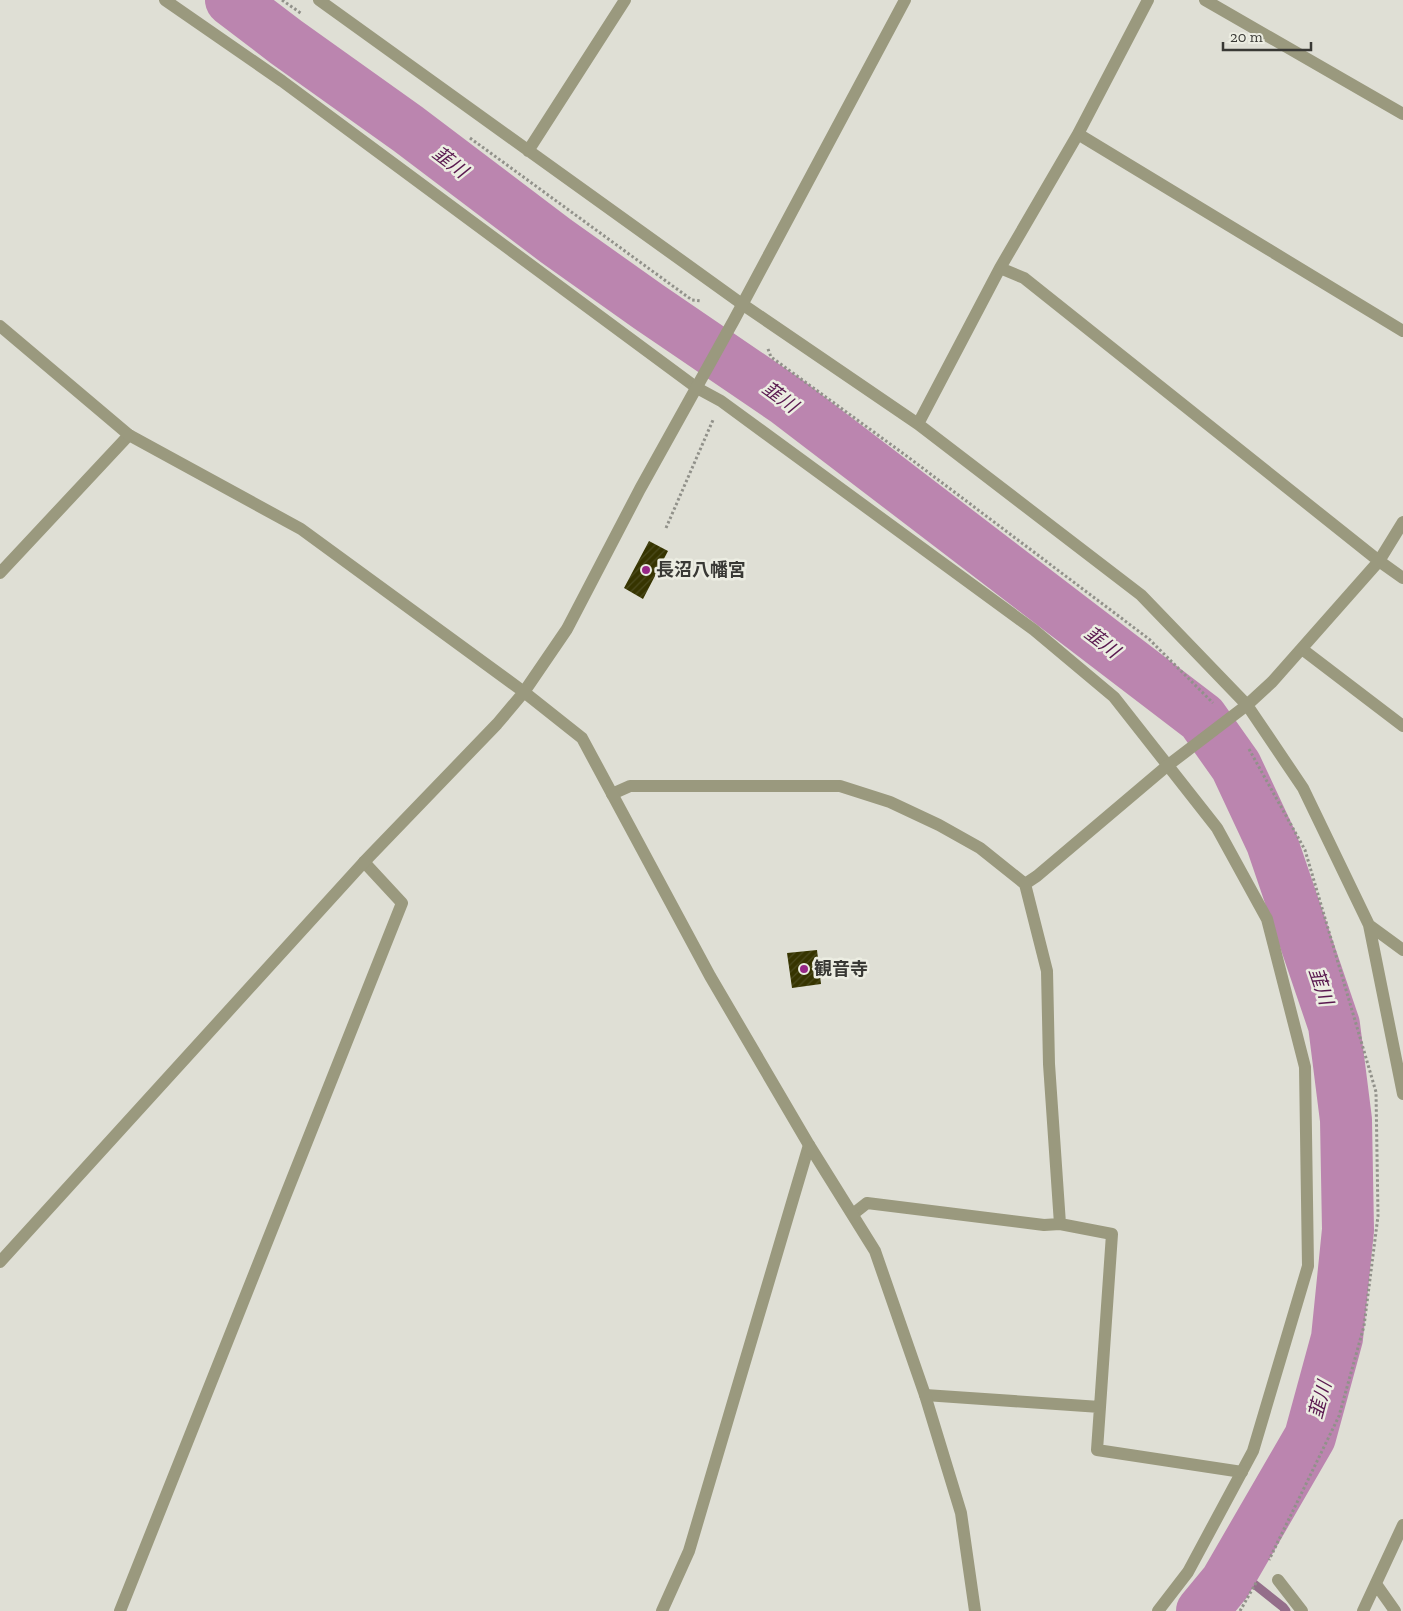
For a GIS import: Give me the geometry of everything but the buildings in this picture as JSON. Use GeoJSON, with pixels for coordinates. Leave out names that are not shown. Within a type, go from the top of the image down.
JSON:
{"type":"FeatureCollection","features":[{"type":"Feature","properties":{"kind":"street"},"geometry":{"type":"LineString","coordinates":[[165,0],[282,81],[700,383],[721,402],[1034,630],[1114,698],[1173,763],[1217,828],[1267,919],[1305,1067],[1308,1266],[1253,1451],[1188,1572],[1158,1611]]}},
{"type":"Feature","properties":{"kind":"street"},"geometry":{"type":"LineString","coordinates":[[319,0],[528,151],[738,312],[918,424],[1141,595],[1247,705],[1303,788],[1369,925],[1403,1094]]}},
{"type":"Feature","properties":{"kind":"street"},"geometry":{"type":"LineString","coordinates":[[528,151],[625,0]]}},
{"type":"Feature","properties":{"kind":"street"},"geometry":{"type":"LineString","coordinates":[[0,1262],[364,862],[497,724],[524,692],[567,629],[640,489],[700,383],[905,0]]}},
{"type":"Feature","properties":{"kind":"street"},"geometry":{"type":"LineString","coordinates":[[918,424],[1000,268],[1078,134],[1148,0]]}},
{"type":"Feature","properties":{"kind":"street"},"geometry":{"type":"LineString","coordinates":[[1205,0],[1403,114]]}},
{"type":"Feature","properties":{"kind":"street"},"geometry":{"type":"LineString","coordinates":[[1078,134],[1403,332]]}},
{"type":"Feature","properties":{"kind":"street"},"geometry":{"type":"LineString","coordinates":[[1000,268],[1024,278],[1403,578]]}},
{"type":"Feature","properties":{"kind":"street"},"geometry":{"type":"LineString","coordinates":[[0,326],[129,435],[301,530],[524,692],[582,738],[710,976],[809,1145],[875,1251],[925,1395],[961,1513],[975,1611]]}},
{"type":"Feature","properties":{"kind":"street"},"geometry":{"type":"LineString","coordinates":[[0,573],[129,435]]}},
{"type":"Feature","properties":{"kind":"street"},"geometry":{"type":"LineString","coordinates":[[1025,884],[1247,705],[1272,682],[1379,560],[1403,522]]}},
{"type":"Feature","properties":{"kind":"street"},"geometry":{"type":"LineString","coordinates":[[1302,649],[1403,726]]}},
{"type":"Feature","properties":{"kind":"street"},"geometry":{"type":"LineString","coordinates":[[612,794],[630,786],[840,786],[890,802],[939,825],[980,848],[1025,884],[1047,971],[1049,1064],[1060,1224]]}},
{"type":"Feature","properties":{"kind":"street"},"geometry":{"type":"LineString","coordinates":[[120,1611],[402,902],[364,862]]}},
{"type":"Feature","properties":{"kind":"street"},"geometry":{"type":"LineString","coordinates":[[1369,925],[1403,950]]}},
{"type":"Feature","properties":{"kind":"street"},"geometry":{"type":"LineString","coordinates":[[662,1611],[689,1551],[809,1145]]}},
{"type":"Feature","properties":{"kind":"street"},"geometry":{"type":"LineString","coordinates":[[853,1214],[867,1203],[1044,1225],[1060,1224],[1112,1234],[1097,1450],[1242,1472]]}},
{"type":"Feature","properties":{"kind":"street"},"geometry":{"type":"LineString","coordinates":[[925,1395],[1100,1407]]}},
{"type":"Feature","properties":{"kind":"street"},"geometry":{"type":"LineString","coordinates":[[1364,1611],[1403,1526]]}},
{"type":"Feature","properties":{"kind":"street"},"geometry":{"type":"LineString","coordinates":[[1278,1580],[1302,1611]]}},
{"type":"Feature","properties":{"kind":"street"},"geometry":{"type":"LineString","coordinates":[[1376,1584],[1395,1611]]}},
{"type":"Feature","properties":{"kind":"path"},"geometry":{"type":"LineString","coordinates":[[282,0],[306,18]]}},
{"type":"Feature","properties":{"kind":"path"},"geometry":{"type":"LineString","coordinates":[[467,136],[692,300],[718,301],[738,312]]}},
{"type":"Feature","properties":{"kind":"path"},"geometry":{"type":"LineString","coordinates":[[768,348],[772,357],[1149,639],[1211,703],[1219,706]]}},
{"type":"Feature","properties":{"kind":"path"},"geometry":{"type":"LineString","coordinates":[[666,528],[721,402]]}},
{"type":"Feature","properties":{"kind":"path"},"geometry":{"type":"LineString","coordinates":[[1248,748],[1305,850],[1376,1092],[1378,1216],[1364,1326],[1340,1416],[1266,1566]]}},
{"type":"Feature","properties":{"kind":"path"},"geometry":{"type":"LineString","coordinates":[[1240,1611],[1261,1574]]}},
{"type":"Feature","properties":{"kind":"waterway","name":"韮川"},"geometry":{"type":"LineString","coordinates":[[231,0],[286,42],[408,129],[556,241],[787,401],[1202,718],[1236,766],[1272,843],[1334,1025],[1346,1120],[1348,1230],[1337,1338],[1310,1437],[1226,1582],[1202,1611]]}},
{"type":"Feature","properties":{"kind":"waterway"},"geometry":{"type":"LineString","coordinates":[[1234,1568],[1286,1611]]}},
{"type":"Feature","properties":{"kind":"place","name":"長沼八幡宮"},"geometry":{"type":"Point","coordinates":[646,570]}},
{"type":"Feature","properties":{"kind":"place","name":"観音寺"},"geometry":{"type":"Point","coordinates":[804,969]}}]}
